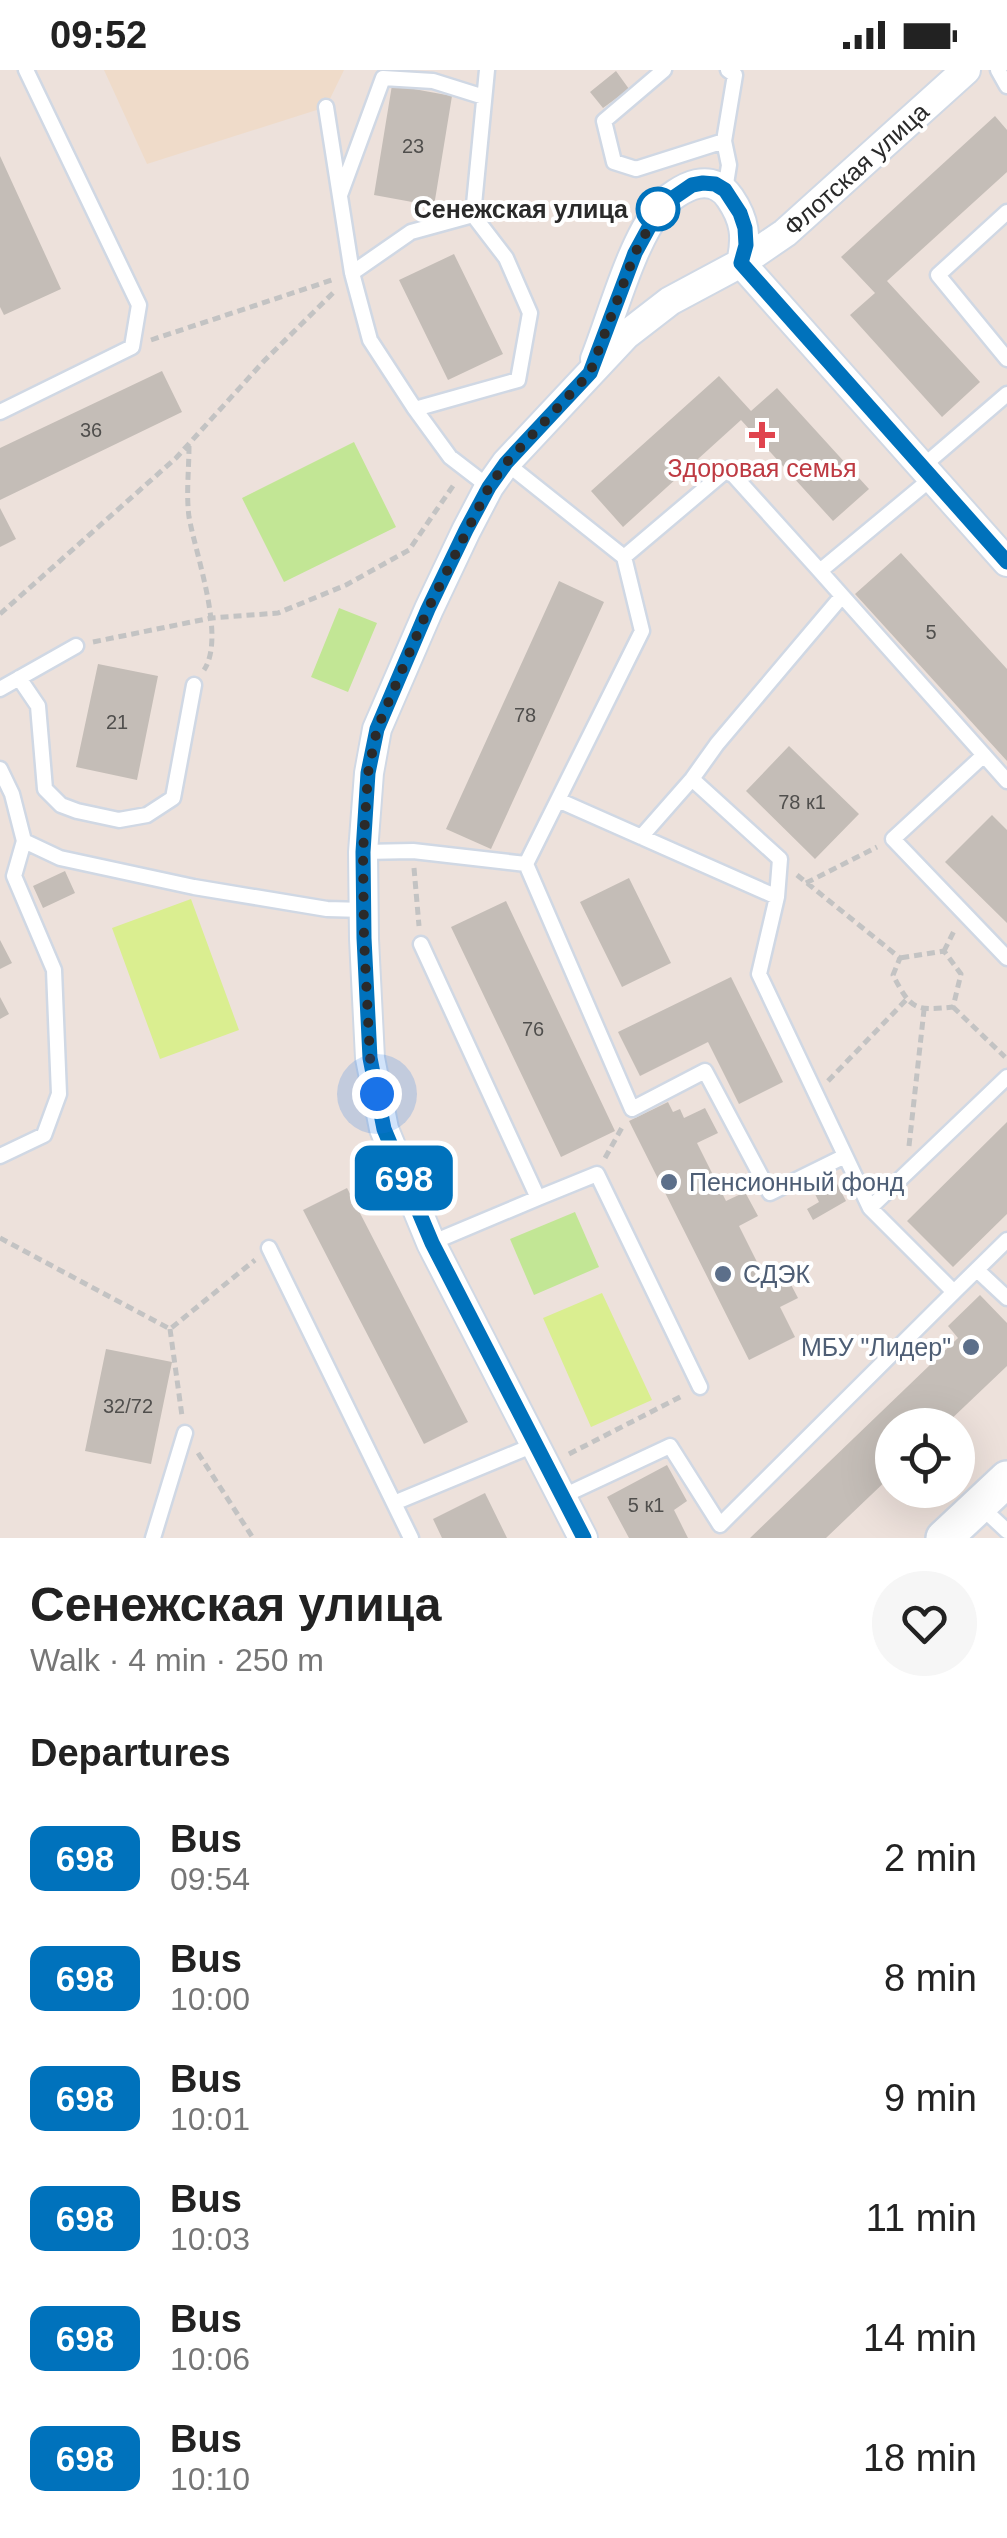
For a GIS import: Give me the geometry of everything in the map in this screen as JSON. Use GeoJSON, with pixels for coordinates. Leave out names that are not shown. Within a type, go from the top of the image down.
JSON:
{"type":"FeatureCollection","features":[{"type":"Feature","properties":{"kind":"street","name":"Флотская улица"},"geometry":{"type":"LineString","coordinates":[[584,1538],[432,1243],[384,1129],[370,1058],[364,910],[368,773],[377,729],[428,609],[489,487],[506,463],[626,335],[686,291],[741,263],[786,233],[966,70]]}},
{"type":"Feature","properties":{"kind":"street","name":"Флотская улица"},"geometry":{"type":"LineString","coordinates":[[590,373],[635,253],[660,207],[692,185],[715,184],[725,190],[745,228],[741,263]]}},
{"type":"Feature","properties":{"kind":"street"},"geometry":{"type":"LineString","coordinates":[[741,263],[1007,562]]}},
{"type":"Feature","properties":{"kind":"street"},"geometry":{"type":"LineString","coordinates":[[944,1538],[1007,1479]]}},
{"type":"Feature","properties":{"kind":"lane"},"geometry":{"type":"LineString","coordinates":[[0,412],[132,347],[139,305],[26,70]]}},
{"type":"Feature","properties":{"kind":"lane"},"geometry":{"type":"LineString","coordinates":[[415,408],[518,380],[530,313],[506,258],[474,215],[487,70]]}},
{"type":"Feature","properties":{"kind":"lane"},"geometry":{"type":"LineString","coordinates":[[664,70],[604,121],[614,162],[636,169],[724,142]]}},
{"type":"Feature","properties":{"kind":"lane"},"geometry":{"type":"LineString","coordinates":[[725,190],[730,166],[724,142],[735,76],[728,70]]}},
{"type":"Feature","properties":{"kind":"lane"},"geometry":{"type":"LineString","coordinates":[[998,70],[1007,86]]}},
{"type":"Feature","properties":{"kind":"lane"},"geometry":{"type":"LineString","coordinates":[[340,196],[383,78],[433,82],[484,98]]}},
{"type":"Feature","properties":{"kind":"lane"},"geometry":{"type":"LineString","coordinates":[[326,107],[352,274],[370,340],[450,457],[489,487]]}},
{"type":"Feature","properties":{"kind":"lane"},"geometry":{"type":"LineString","coordinates":[[1007,212],[938,274],[1007,359]]}},
{"type":"Feature","properties":{"kind":"lane"},"geometry":{"type":"LineString","coordinates":[[352,274],[411,232],[474,215]]}},
{"type":"Feature","properties":{"kind":"lane"},"geometry":{"type":"LineString","coordinates":[[820,571],[1007,394]]}},
{"type":"Feature","properties":{"kind":"lane"},"geometry":{"type":"LineString","coordinates":[[506,463],[624,557],[642,630],[526,864],[632,1109],[705,1072],[770,1192],[845,1156]]}},
{"type":"Feature","properties":{"kind":"lane"},"geometry":{"type":"LineString","coordinates":[[624,557],[728,469],[1007,781]]}},
{"type":"Feature","properties":{"kind":"lane"},"geometry":{"type":"LineString","coordinates":[[641,837],[842,596]]}},
{"type":"Feature","properties":{"kind":"lane"},"geometry":{"type":"LineString","coordinates":[[0,689],[76,646]]}},
{"type":"Feature","properties":{"kind":"lane"},"geometry":{"type":"LineString","coordinates":[[19,678],[38,706],[45,789],[61,804],[119,820],[147,816],[172,798],[194,685]]}},
{"type":"Feature","properties":{"kind":"lane"},"geometry":{"type":"LineString","coordinates":[[984,755],[893,838],[1007,958]]}},
{"type":"Feature","properties":{"kind":"lane"},"geometry":{"type":"LineString","coordinates":[[0,770],[12,794],[24,841],[14,876],[54,970],[58,1094],[44,1135],[0,1156]]}},
{"type":"Feature","properties":{"kind":"lane"},"geometry":{"type":"LineString","coordinates":[[692,779],[780,859],[777,898],[759,974],[870,1208],[954,1292]]}},
{"type":"Feature","properties":{"kind":"lane"},"geometry":{"type":"LineString","coordinates":[[558,800],[777,898]]}},
{"type":"Feature","properties":{"kind":"lane"},"geometry":{"type":"LineString","coordinates":[[24,841],[60,858],[194,886],[327,908],[364,910]]}},
{"type":"Feature","properties":{"kind":"lane"},"geometry":{"type":"LineString","coordinates":[[363,852],[413,851],[526,864]]}},
{"type":"Feature","properties":{"kind":"lane"},"geometry":{"type":"LineString","coordinates":[[421,944],[538,1198]]}},
{"type":"Feature","properties":{"kind":"lane"},"geometry":{"type":"LineString","coordinates":[[870,1208],[1007,1077]]}},
{"type":"Feature","properties":{"kind":"lane"},"geometry":{"type":"LineString","coordinates":[[432,1243],[597,1174],[700,1387]]}},
{"type":"Feature","properties":{"kind":"lane"},"geometry":{"type":"LineString","coordinates":[[562,1497],[670,1446],[720,1525],[1007,1240]]}},
{"type":"Feature","properties":{"kind":"lane"},"geometry":{"type":"LineString","coordinates":[[270,1248],[410,1538]]}},
{"type":"Feature","properties":{"kind":"lane"},"geometry":{"type":"LineString","coordinates":[[977,1270],[1007,1298]]}},
{"type":"Feature","properties":{"kind":"lane"},"geometry":{"type":"LineString","coordinates":[[153,1538],[185,1433]]}},
{"type":"Feature","properties":{"kind":"lane"},"geometry":{"type":"LineString","coordinates":[[394,1503],[540,1455]]}},
{"type":"Feature","properties":{"kind":"lane"},"geometry":{"type":"LineString","coordinates":[[979,1506],[1007,1531]]}},
{"type":"Feature","properties":{"kind":"path"},"geometry":{"type":"LineString","coordinates":[[132,347],[352,274]]}},
{"type":"Feature","properties":{"kind":"path"},"geometry":{"type":"LineString","coordinates":[[0,614],[176,458],[264,361],[352,274]]}},
{"type":"Feature","properties":{"kind":"path"},"geometry":{"type":"LineString","coordinates":[[189,443],[188,512],[211,618],[212,659],[194,685]]}},
{"type":"Feature","properties":{"kind":"path"},"geometry":{"type":"LineString","coordinates":[[76,646],[211,618],[278,613],[346,585],[408,550],[465,468]]}},
{"type":"Feature","properties":{"kind":"path"},"geometry":{"type":"LineString","coordinates":[[777,898],[893,838]]}},
{"type":"Feature","properties":{"kind":"path"},"geometry":{"type":"LineString","coordinates":[[413,851],[421,944]]}},
{"type":"Feature","properties":{"kind":"path"},"geometry":{"type":"LineString","coordinates":[[780,859],[900,958],[944,951],[961,974],[953,1007]]}},
{"type":"Feature","properties":{"kind":"path"},"geometry":{"type":"LineString","coordinates":[[900,958],[893,976],[906,1000],[924,1010],[953,1007],[1007,1059]]}},
{"type":"Feature","properties":{"kind":"path"},"geometry":{"type":"LineString","coordinates":[[816,1093],[906,1000]]}},
{"type":"Feature","properties":{"kind":"path"},"geometry":{"type":"LineString","coordinates":[[906,1174],[924,1010]]}},
{"type":"Feature","properties":{"kind":"path"},"geometry":{"type":"LineString","coordinates":[[597,1174],[632,1109]]}},
{"type":"Feature","properties":{"kind":"path"},"geometry":{"type":"LineString","coordinates":[[0,1238],[170,1330],[270,1248]]}},
{"type":"Feature","properties":{"kind":"path"},"geometry":{"type":"LineString","coordinates":[[540,1455],[700,1387]]}},
{"type":"Feature","properties":{"kind":"shaded area"},"geometry":{"type":"Polygon","coordinates":[[[104,70],[344,70],[326,107],[147,164],[104,70]]]}},
{"type":"Feature","properties":{"kind":"green space"},"geometry":{"type":"Polygon","coordinates":[[[354,442],[396,527],[284,582],[242,498],[354,442]]]}},
{"type":"Feature","properties":{"kind":"green space"},"geometry":{"type":"Polygon","coordinates":[[[339,608],[377,623],[348,692],[311,677],[339,608]]]}},
{"type":"Feature","properties":{"kind":"green space"},"geometry":{"type":"Polygon","coordinates":[[[191,899],[239,1030],[160,1059],[112,928],[191,899]]]}},
{"type":"Feature","properties":{"kind":"green space"},"geometry":{"type":"Polygon","coordinates":[[[575,1212],[599,1267],[534,1295],[510,1239],[575,1212]]]}},
{"type":"Feature","properties":{"kind":"green space"},"geometry":{"type":"Polygon","coordinates":[[[602,1293],[652,1400],[591,1427],[543,1318],[602,1293]]]}},
{"type":"Feature","properties":{"kind":"building"},"geometry":{"type":"Polygon","coordinates":[[[616,71],[629,89],[603,108],[590,92],[616,71]]]}},
{"type":"Feature","properties":{"kind":"building"},"geometry":{"type":"Polygon","coordinates":[[[392,85],[452,96],[434,206],[374,195],[392,85]]]}},
{"type":"Feature","properties":{"kind":"building"},"geometry":{"type":"Polygon","coordinates":[[[995,116],[1007,130],[1007,172],[887,281],[980,382],[942,417],[850,315],[875,293],[841,257],[995,116]]]}},
{"type":"Feature","properties":{"kind":"building"},"geometry":{"type":"Polygon","coordinates":[[[0,156],[61,289],[4,315],[0,307],[0,156]]]}},
{"type":"Feature","properties":{"kind":"building"},"geometry":{"type":"Polygon","coordinates":[[[454,254],[503,354],[448,380],[399,280],[454,254]]]}},
{"type":"Feature","properties":{"kind":"building"},"geometry":{"type":"Polygon","coordinates":[[[162,371],[182,412],[0,500],[0,448],[162,371]]]}},
{"type":"Feature","properties":{"kind":"building"},"geometry":{"type":"Polygon","coordinates":[[[719,376],[751,411],[777,388],[869,489],[833,521],[741,420],[623,527],[591,491],[719,376]]]}},
{"type":"Feature","properties":{"kind":"building"},"geometry":{"type":"Polygon","coordinates":[[[0,508],[16,539],[0,547],[0,508]]]}},
{"type":"Feature","properties":{"kind":"building"},"geometry":{"type":"Polygon","coordinates":[[[901,553],[1007,669],[1007,761],[855,594],[901,553]]]}},
{"type":"Feature","properties":{"kind":"building"},"geometry":{"type":"Polygon","coordinates":[[[559,581],[604,602],[491,849],[446,829],[559,581]]]}},
{"type":"Feature","properties":{"kind":"building"},"geometry":{"type":"Polygon","coordinates":[[[98,664],[158,676],[137,780],[76,767],[98,664]]]}},
{"type":"Feature","properties":{"kind":"building"},"geometry":{"type":"Polygon","coordinates":[[[789,746],[859,814],[815,859],[746,791],[789,746]]]}},
{"type":"Feature","properties":{"kind":"building"},"geometry":{"type":"Polygon","coordinates":[[[992,815],[1007,830],[1007,923],[945,862],[992,815]]]}},
{"type":"Feature","properties":{"kind":"building"},"geometry":{"type":"Polygon","coordinates":[[[65,871],[75,893],[43,908],[33,886],[65,871]]]}},
{"type":"Feature","properties":{"kind":"building"},"geometry":{"type":"Polygon","coordinates":[[[629,878],[671,963],[622,987],[580,902],[629,878]]]}},
{"type":"Feature","properties":{"kind":"building"},"geometry":{"type":"Polygon","coordinates":[[[506,901],[615,1131],[561,1157],[451,927],[506,901]]]}},
{"type":"Feature","properties":{"kind":"building"},"geometry":{"type":"Polygon","coordinates":[[[0,940],[12,963],[0,969],[0,940]]]}},
{"type":"Feature","properties":{"kind":"building"},"geometry":{"type":"Polygon","coordinates":[[[731,977],[783,1082],[739,1104],[708,1042],[640,1076],[618,1032],[731,977]]]}},
{"type":"Feature","properties":{"kind":"building"},"geometry":{"type":"Polygon","coordinates":[[[0,997],[9,1014],[0,1019],[0,997]]]}},
{"type":"Feature","properties":{"kind":"building"},"geometry":{"type":"Polygon","coordinates":[[[668,1102],[673,1112],[680,1109],[684,1118],[705,1108],[718,1133],[697,1143],[726,1201],[745,1192],[758,1216],[739,1226],[768,1284],[786,1275],[798,1298],[780,1307],[795,1337],[749,1360],[629,1121],[668,1102]]]}},
{"type":"Feature","properties":{"kind":"building"},"geometry":{"type":"Polygon","coordinates":[[[1007,1122],[1007,1214],[953,1267],[907,1221],[1007,1122]]]}},
{"type":"Feature","properties":{"kind":"building"},"geometry":{"type":"Polygon","coordinates":[[[835,1180],[846,1201],[813,1220],[807,1209],[819,1202],[814,1192],[835,1180]]]}},
{"type":"Feature","properties":{"kind":"building"},"geometry":{"type":"Polygon","coordinates":[[[347,1188],[468,1422],[424,1444],[303,1210],[347,1188]]]}},
{"type":"Feature","properties":{"kind":"building"},"geometry":{"type":"Polygon","coordinates":[[[980,1295],[1007,1323],[1007,1366],[963,1408],[885,1408],[958,1338],[948,1326],[980,1295]]]}},
{"type":"Feature","properties":{"kind":"building"},"geometry":{"type":"Polygon","coordinates":[[[106,1349],[172,1362],[151,1464],[85,1451],[106,1349]]]}},
{"type":"Feature","properties":{"kind":"building"},"geometry":{"type":"Polygon","coordinates":[[[875,1418],[875,1491],[826,1538],[750,1538],[875,1418]]]}},
{"type":"Feature","properties":{"kind":"building"},"geometry":{"type":"Polygon","coordinates":[[[667,1465],[687,1501],[674,1510],[688,1538],[629,1538],[607,1497],[667,1465]]]}},
{"type":"Feature","properties":{"kind":"building"},"geometry":{"type":"Polygon","coordinates":[[[485,1493],[507,1538],[442,1538],[433,1519],[485,1493]]]}},
{"type":"Feature","properties":{"kind":"bus line","name":"698"},"geometry":{"type":"LineString","coordinates":[[584,1538],[432,1243],[384,1129],[370,1058],[363,852],[368,773],[377,729],[428,609],[489,487],[506,463],[590,373],[635,253],[653,217],[669,199],[703,183],[725,190],[740,213],[746,245],[741,263],[1007,562]]}},
{"type":"Feature","properties":{"kind":"place","name":"Сенежская улица"},"geometry":{"type":"Point","coordinates":[658,209]}},
{"type":"Feature","properties":{"kind":"place","name":"Здоровая семья"},"geometry":{"type":"Point","coordinates":[762,435]}},
{"type":"Feature","properties":{"kind":"place","name":"Пенсионный фонд"},"geometry":{"type":"Point","coordinates":[669,1182]}},
{"type":"Feature","properties":{"kind":"place","name":"СДЭК"},"geometry":{"type":"Point","coordinates":[723,1274]}},
{"type":"Feature","properties":{"kind":"place","name":"МБУ \"Лидер\""},"geometry":{"type":"Point","coordinates":[971,1347]}},
{"type":"Feature","properties":{"kind":"route"},"geometry":{"type":"LineString","coordinates":[[377,1094],[370,1058],[363,852],[368,773],[377,729],[428,609],[489,487],[506,463],[590,373],[635,253],[658,209]]}}]}
